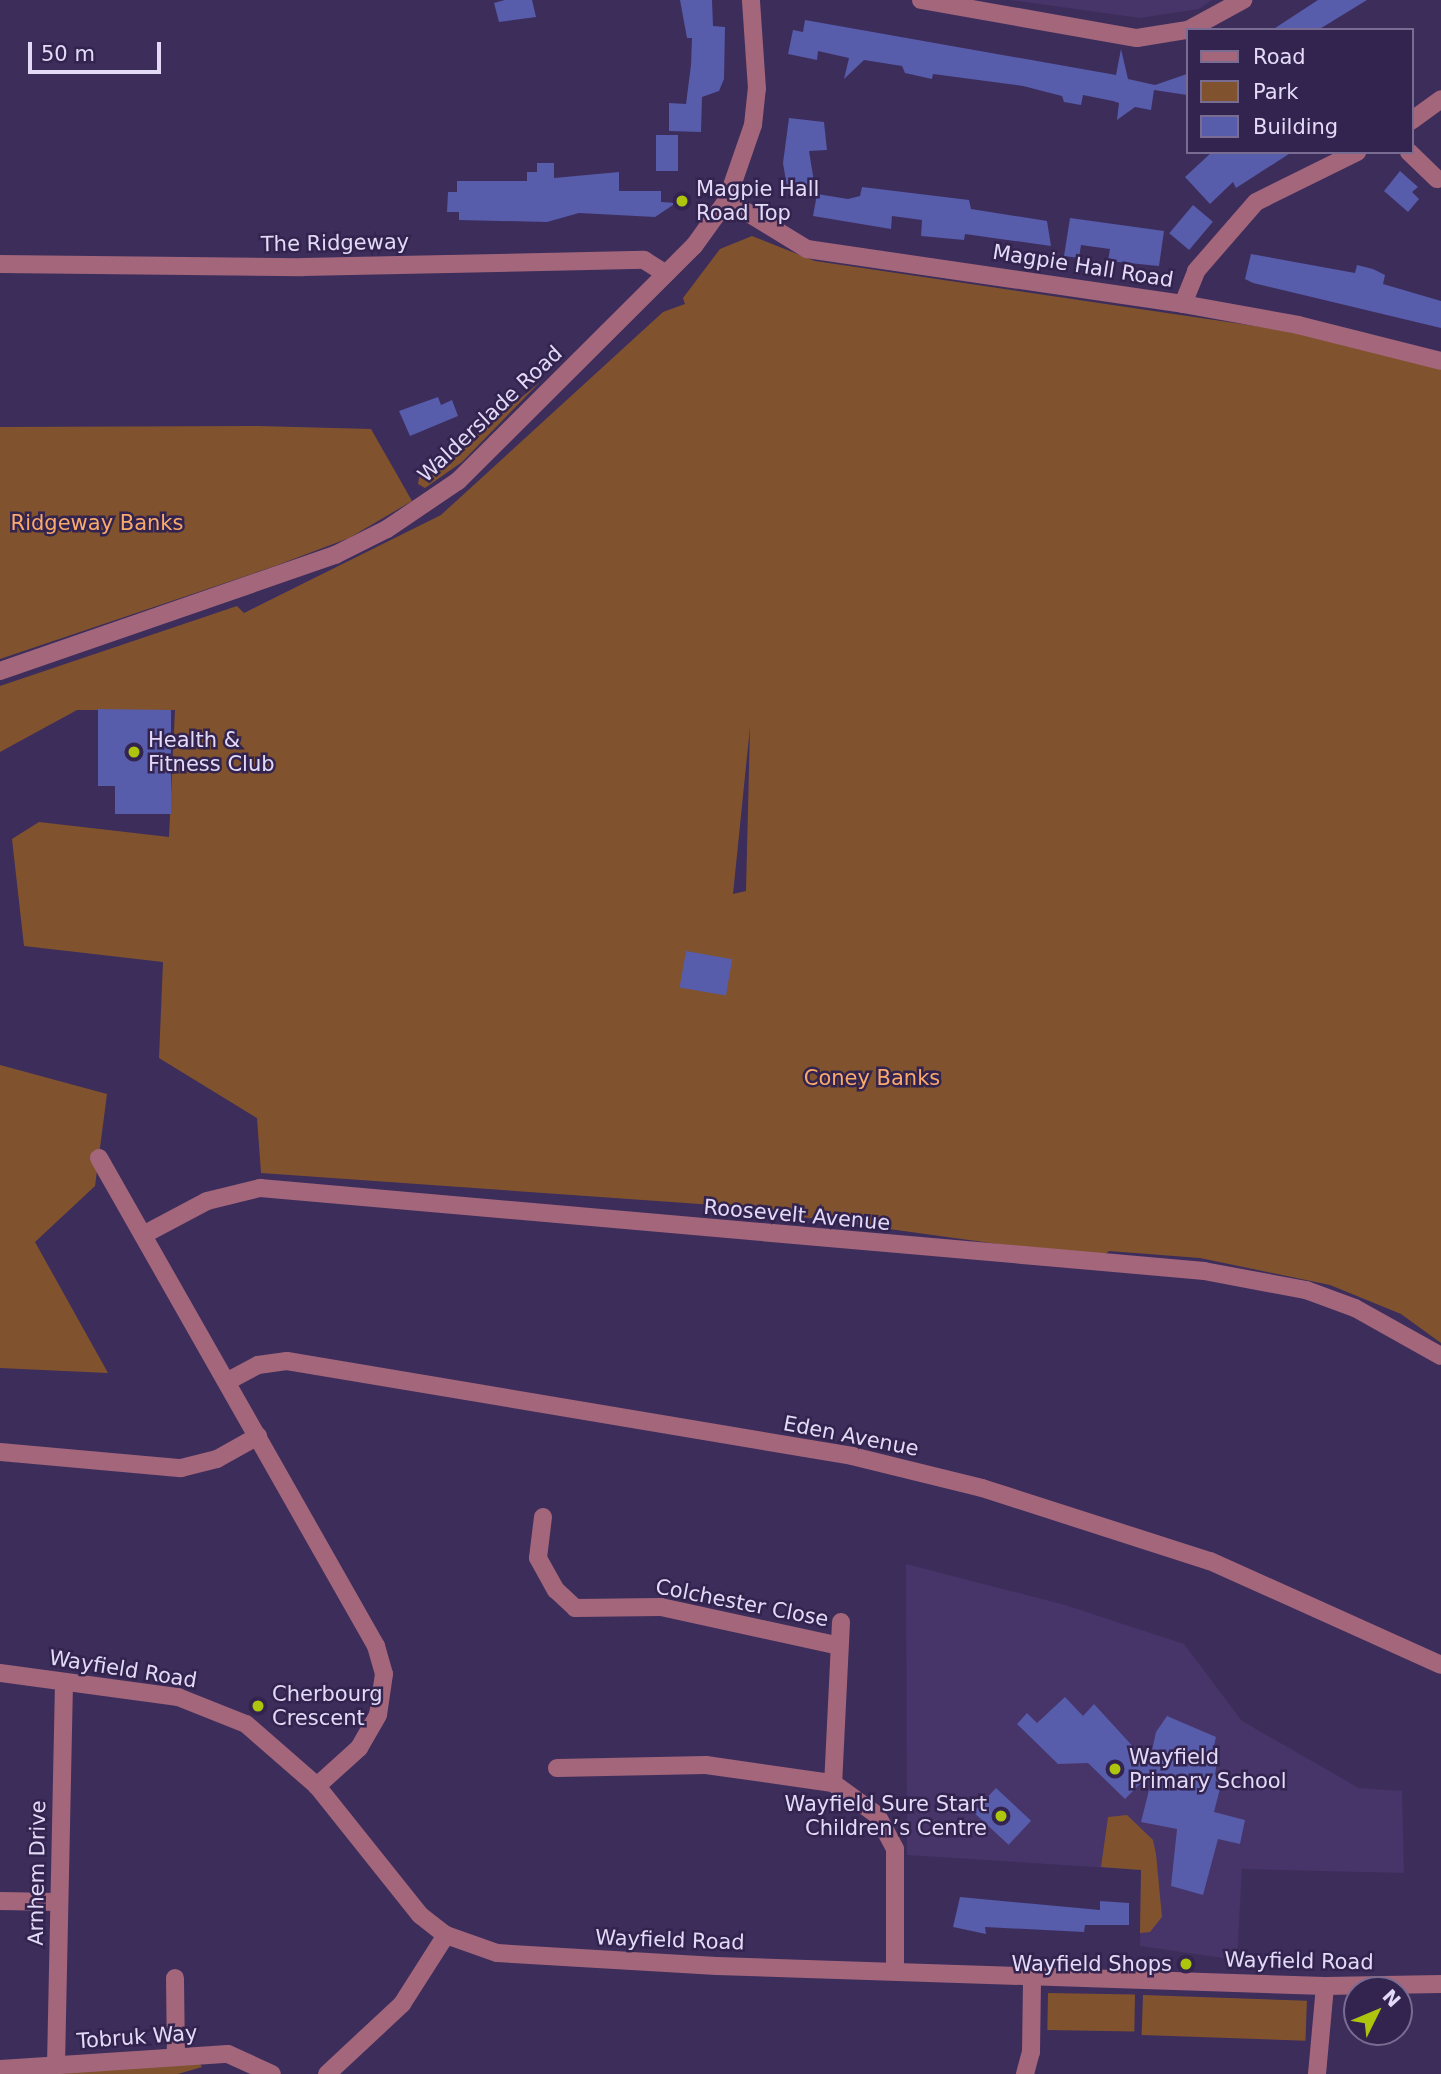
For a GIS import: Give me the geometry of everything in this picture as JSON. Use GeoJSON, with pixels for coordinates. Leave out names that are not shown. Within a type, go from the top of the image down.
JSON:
{"type":"FeatureCollection","features":[{"type":"Feature","properties":{"kind":"street","name":"Walderslade Road"},"geometry":{"type":"LineString","coordinates":[[0,671],[278,579],[387,529],[458,481],[666,274],[727,200],[753,125],[757,89],[751,0]]}},
{"type":"Feature","properties":{"kind":"street"},"geometry":{"type":"LineString","coordinates":[[921,0],[1138,38],[1186,30]]}},
{"type":"Feature","properties":{"kind":"street"},"geometry":{"type":"LineString","coordinates":[[1192,28],[1243,0]]}},
{"type":"Feature","properties":{"kind":"street"},"geometry":{"type":"LineString","coordinates":[[1413,120],[1441,99]]}},
{"type":"Feature","properties":{"kind":"street"},"geometry":{"type":"LineString","coordinates":[[1183,304],[1196,271],[1256,202],[1353,154]]}},
{"type":"Feature","properties":{"kind":"street"},"geometry":{"type":"LineString","coordinates":[[1411,154],[1437,179]]}},
{"type":"Feature","properties":{"kind":"street","name":"Magpie Hall Road"},"geometry":{"type":"LineString","coordinates":[[727,200],[807,249],[1183,304],[1298,325],[1441,362]]}},
{"type":"Feature","properties":{"kind":"street","name":"The Ridgeway"},"geometry":{"type":"LineString","coordinates":[[0,264],[303,267],[644,260],[666,274]]}},
{"type":"Feature","properties":{"kind":"street"},"geometry":{"type":"LineString","coordinates":[[99,1158],[228,1381],[376,1646],[384,1674],[384,1696],[370,1732],[317,1786]]}},
{"type":"Feature","properties":{"kind":"street","name":"Roosevelt Avenue"},"geometry":{"type":"LineString","coordinates":[[143,1235],[214,1198],[260,1188],[1204,1271],[1306,1290],[1365,1313],[1441,1356]]}},
{"type":"Feature","properties":{"kind":"street","name":"Eden Avenue"},"geometry":{"type":"LineString","coordinates":[[228,1381],[263,1363],[287,1361],[852,1456],[982,1488],[1210,1561],[1441,1665]]}},
{"type":"Feature","properties":{"kind":"street"},"geometry":{"type":"LineString","coordinates":[[0,1452],[181,1468],[217,1459],[258,1436]]}},
{"type":"Feature","properties":{"kind":"street","name":"Colchester Close"},"geometry":{"type":"LineString","coordinates":[[543,1517],[538,1558],[556,1590],[575,1608],[661,1607],[836,1645]]}},
{"type":"Feature","properties":{"kind":"street"},"geometry":{"type":"LineString","coordinates":[[833,1783],[836,1645],[841,1622]]}},
{"type":"Feature","properties":{"kind":"street","name":"Wayfield Road"},"geometry":{"type":"LineString","coordinates":[[0,1673],[178,1697],[215,1709],[264,1736],[317,1786],[398,1894],[446,1935],[533,1958],[1325,1986],[1441,1984]]}},
{"type":"Feature","properties":{"kind":"street","name":"Arnhem Drive"},"geometry":{"type":"LineString","coordinates":[[56,2065],[64,1682]]}},
{"type":"Feature","properties":{"kind":"street"},"geometry":{"type":"LineString","coordinates":[[557,1768],[706,1765],[833,1783],[877,1815],[895,1849],[895,1970]]}},
{"type":"Feature","properties":{"kind":"street"},"geometry":{"type":"LineString","coordinates":[[0,1901],[59,1902]]}},
{"type":"Feature","properties":{"kind":"street"},"geometry":{"type":"LineString","coordinates":[[327,2074],[402,2004],[446,1935]]}},
{"type":"Feature","properties":{"kind":"street"},"geometry":{"type":"LineString","coordinates":[[1025,2074],[1031,2052],[1032,1976]]}},
{"type":"Feature","properties":{"kind":"street"},"geometry":{"type":"LineString","coordinates":[[175,1978],[176,2057]]}},
{"type":"Feature","properties":{"kind":"street"},"geometry":{"type":"LineString","coordinates":[[1317,2074],[1325,1986]]}},
{"type":"Feature","properties":{"kind":"street","name":"Tobruk Way"},"geometry":{"type":"LineString","coordinates":[[0,2068],[228,2054],[272,2074]]}},
{"type":"Feature","properties":{"kind":"shaded area"},"geometry":{"type":"Polygon","coordinates":[[[1010,0],[1212,0],[1199,9],[1140,18],[1010,0]]]}},
{"type":"Feature","properties":{"kind":"shaded area","name":"Wayfield Primary School"},"geometry":{"type":"Polygon","coordinates":[[[906,1564],[1065,1605],[1184,1644],[1242,1721],[1359,1788],[1402,1791],[1404,1873],[1242,1869],[1237,1960],[1140,1946],[1141,1870],[907,1855],[906,1564]]]}},
{"type":"Feature","properties":{"kind":"green space","name":"Coney Banks"},"geometry":{"type":"Polygon","coordinates":[[[752,236],[815,261],[1322,336],[1441,368],[1441,1343],[1401,1314],[1330,1285],[1200,1258],[1109,1251],[1101,1258],[714,1205],[261,1173],[257,1118],[159,1058],[163,962],[24,946],[12,839],[39,822],[169,837],[175,710],[77,710],[0,752],[0,686],[237,606],[244,613],[441,515],[663,312],[685,304],[683,298],[720,249],[752,236]],[[750,727],[733,894],[746,891],[750,727]]]}},
{"type":"Feature","properties":{"kind":"green space"},"geometry":{"type":"Polygon","coordinates":[[[540,382],[462,462],[425,488],[418,484],[420,472],[445,461],[540,382]]]}},
{"type":"Feature","properties":{"kind":"green space","name":"Ridgeway Banks"},"geometry":{"type":"Polygon","coordinates":[[[258,426],[371,429],[412,501],[349,538],[275,566],[0,659],[0,427],[258,426]]]}},
{"type":"Feature","properties":{"kind":"green space"},"geometry":{"type":"Polygon","coordinates":[[[0,1065],[107,1094],[95,1186],[35,1242],[108,1373],[0,1368],[0,1065]]]}},
{"type":"Feature","properties":{"kind":"green space"},"geometry":{"type":"Polygon","coordinates":[[[1127,1815],[1153,1840],[1156,1854],[1162,1917],[1150,1932],[1140,1933],[1141,1870],[1101,1867],[1108,1817],[1127,1815]]]}},
{"type":"Feature","properties":{"kind":"green space"},"geometry":{"type":"Polygon","coordinates":[[[1048,1993],[1135,1995],[1134,2032],[1047,2030],[1048,1993]]]}},
{"type":"Feature","properties":{"kind":"green space"},"geometry":{"type":"Polygon","coordinates":[[[1143,1995],[1307,2001],[1306,2041],[1142,2035],[1143,1995]]]}},
{"type":"Feature","properties":{"kind":"green space"},"geometry":{"type":"Polygon","coordinates":[[[200,2064],[202,2067],[178,2074],[43,2074],[200,2064]]]}},
{"type":"Feature","properties":{"kind":"building"},"geometry":{"type":"Polygon","coordinates":[[[505,0],[532,0],[536,17],[499,22],[494,3],[505,0]]]}},
{"type":"Feature","properties":{"kind":"building"},"geometry":{"type":"Polygon","coordinates":[[[680,0],[712,0],[713,26],[725,27],[724,79],[719,91],[702,97],[701,132],[669,131],[669,103],[686,104],[691,65],[692,38],[687,38],[680,0]]]}},
{"type":"Feature","properties":{"kind":"building"},"geometry":{"type":"Polygon","coordinates":[[[1318,0],[1367,0],[1321,28],[1275,28],[1318,0]]]}},
{"type":"Feature","properties":{"kind":"building"},"geometry":{"type":"Polygon","coordinates":[[[805,20],[1116,75],[1121,49],[1128,79],[1155,85],[1186,74],[1186,95],[1154,90],[1151,110],[1135,107],[1117,120],[1119,103],[1113,101],[1083,95],[1081,105],[1064,102],[1062,96],[1023,86],[933,74],[932,79],[905,73],[902,66],[864,60],[844,79],[849,58],[818,51],[817,60],[788,54],[793,30],[803,32],[805,20]]]}},
{"type":"Feature","properties":{"kind":"building"},"geometry":{"type":"Polygon","coordinates":[[[789,118],[824,122],[827,150],[809,151],[816,194],[788,193],[783,163],[789,118]]]}},
{"type":"Feature","properties":{"kind":"building"},"geometry":{"type":"Polygon","coordinates":[[[656,135],[678,135],[678,171],[656,171],[656,135]]]}},
{"type":"Feature","properties":{"kind":"building"},"geometry":{"type":"Polygon","coordinates":[[[1210,154],[1289,154],[1236,188],[1233,182],[1210,204],[1185,177],[1210,154]]]}},
{"type":"Feature","properties":{"kind":"building"},"geometry":{"type":"Polygon","coordinates":[[[537,163],[554,163],[554,178],[619,172],[619,191],[661,191],[661,202],[676,203],[655,217],[579,213],[547,222],[459,220],[459,212],[447,212],[448,192],[457,192],[457,181],[527,181],[527,172],[537,172],[537,163]]]}},
{"type":"Feature","properties":{"kind":"building"},"geometry":{"type":"Polygon","coordinates":[[[1400,171],[1418,187],[1412,192],[1419,199],[1408,212],[1384,191],[1400,171]]]}},
{"type":"Feature","properties":{"kind":"building"},"geometry":{"type":"Polygon","coordinates":[[[862,187],[969,200],[971,209],[1047,221],[1051,246],[965,234],[964,240],[921,236],[922,220],[892,216],[891,229],[813,216],[817,194],[848,199],[860,196],[862,187]]]}},
{"type":"Feature","properties":{"kind":"building"},"geometry":{"type":"Polygon","coordinates":[[[1193,205],[1213,222],[1189,250],[1169,233],[1193,205]]]}},
{"type":"Feature","properties":{"kind":"building"},"geometry":{"type":"Polygon","coordinates":[[[1070,218],[1164,231],[1159,266],[1108,261],[1110,249],[1081,245],[1079,258],[1064,256],[1070,218]]]}},
{"type":"Feature","properties":{"kind":"building"},"geometry":{"type":"Polygon","coordinates":[[[1251,254],[1355,273],[1357,265],[1373,269],[1385,275],[1383,284],[1441,301],[1441,328],[1253,283],[1245,279],[1251,254]]]}},
{"type":"Feature","properties":{"kind":"building"},"geometry":{"type":"Polygon","coordinates":[[[438,397],[441,405],[452,400],[458,416],[410,436],[399,411],[438,397]]]}},
{"type":"Feature","properties":{"kind":"building","name":"Health & Fitness Club"},"geometry":{"type":"Polygon","coordinates":[[[98,709],[171,710],[171,814],[115,814],[115,786],[98,786],[98,709]]]}},
{"type":"Feature","properties":{"kind":"building"},"geometry":{"type":"Polygon","coordinates":[[[686,951],[732,959],[726,996],[680,987],[686,951]]]}},
{"type":"Feature","properties":{"kind":"building"},"geometry":{"type":"Polygon","coordinates":[[[1065,1697],[1083,1716],[1094,1704],[1149,1764],[1156,1732],[1167,1716],[1216,1737],[1211,1759],[1217,1761],[1215,1775],[1223,1777],[1214,1812],[1245,1820],[1240,1844],[1218,1839],[1203,1895],[1171,1886],[1177,1829],[1141,1822],[1154,1770],[1125,1799],[1088,1763],[1058,1764],[1017,1724],[1027,1713],[1037,1723],[1065,1697]]]}},
{"type":"Feature","properties":{"kind":"building"},"geometry":{"type":"Polygon","coordinates":[[[996,1788],[1031,1821],[1009,1845],[973,1812],[996,1788]]]}},
{"type":"Feature","properties":{"kind":"building"},"geometry":{"type":"Polygon","coordinates":[[[960,1897],[1100,1910],[1100,1901],[1129,1903],[1129,1925],[1085,1925],[1084,1932],[985,1927],[986,1934],[953,1927],[960,1897]]]}},
{"type":"Feature","properties":{"kind":"place","name":"Magpie Hall Road Top"},"geometry":{"type":"Point","coordinates":[682,201]}},
{"type":"Feature","properties":{"kind":"place","name":"Health & Fitness Club"},"geometry":{"type":"Point","coordinates":[134,752]}},
{"type":"Feature","properties":{"kind":"place","name":"Cherbourg Crescent"},"geometry":{"type":"Point","coordinates":[258,1706]}},
{"type":"Feature","properties":{"kind":"place","name":"Wayfield Primary School"},"geometry":{"type":"Point","coordinates":[1115,1769]}},
{"type":"Feature","properties":{"kind":"place","name":"Wayfield Sure Start Children’s Centre"},"geometry":{"type":"Point","coordinates":[1001,1816]}},
{"type":"Feature","properties":{"kind":"place","name":"Wayfield Shops"},"geometry":{"type":"Point","coordinates":[1186,1964]}}]}
